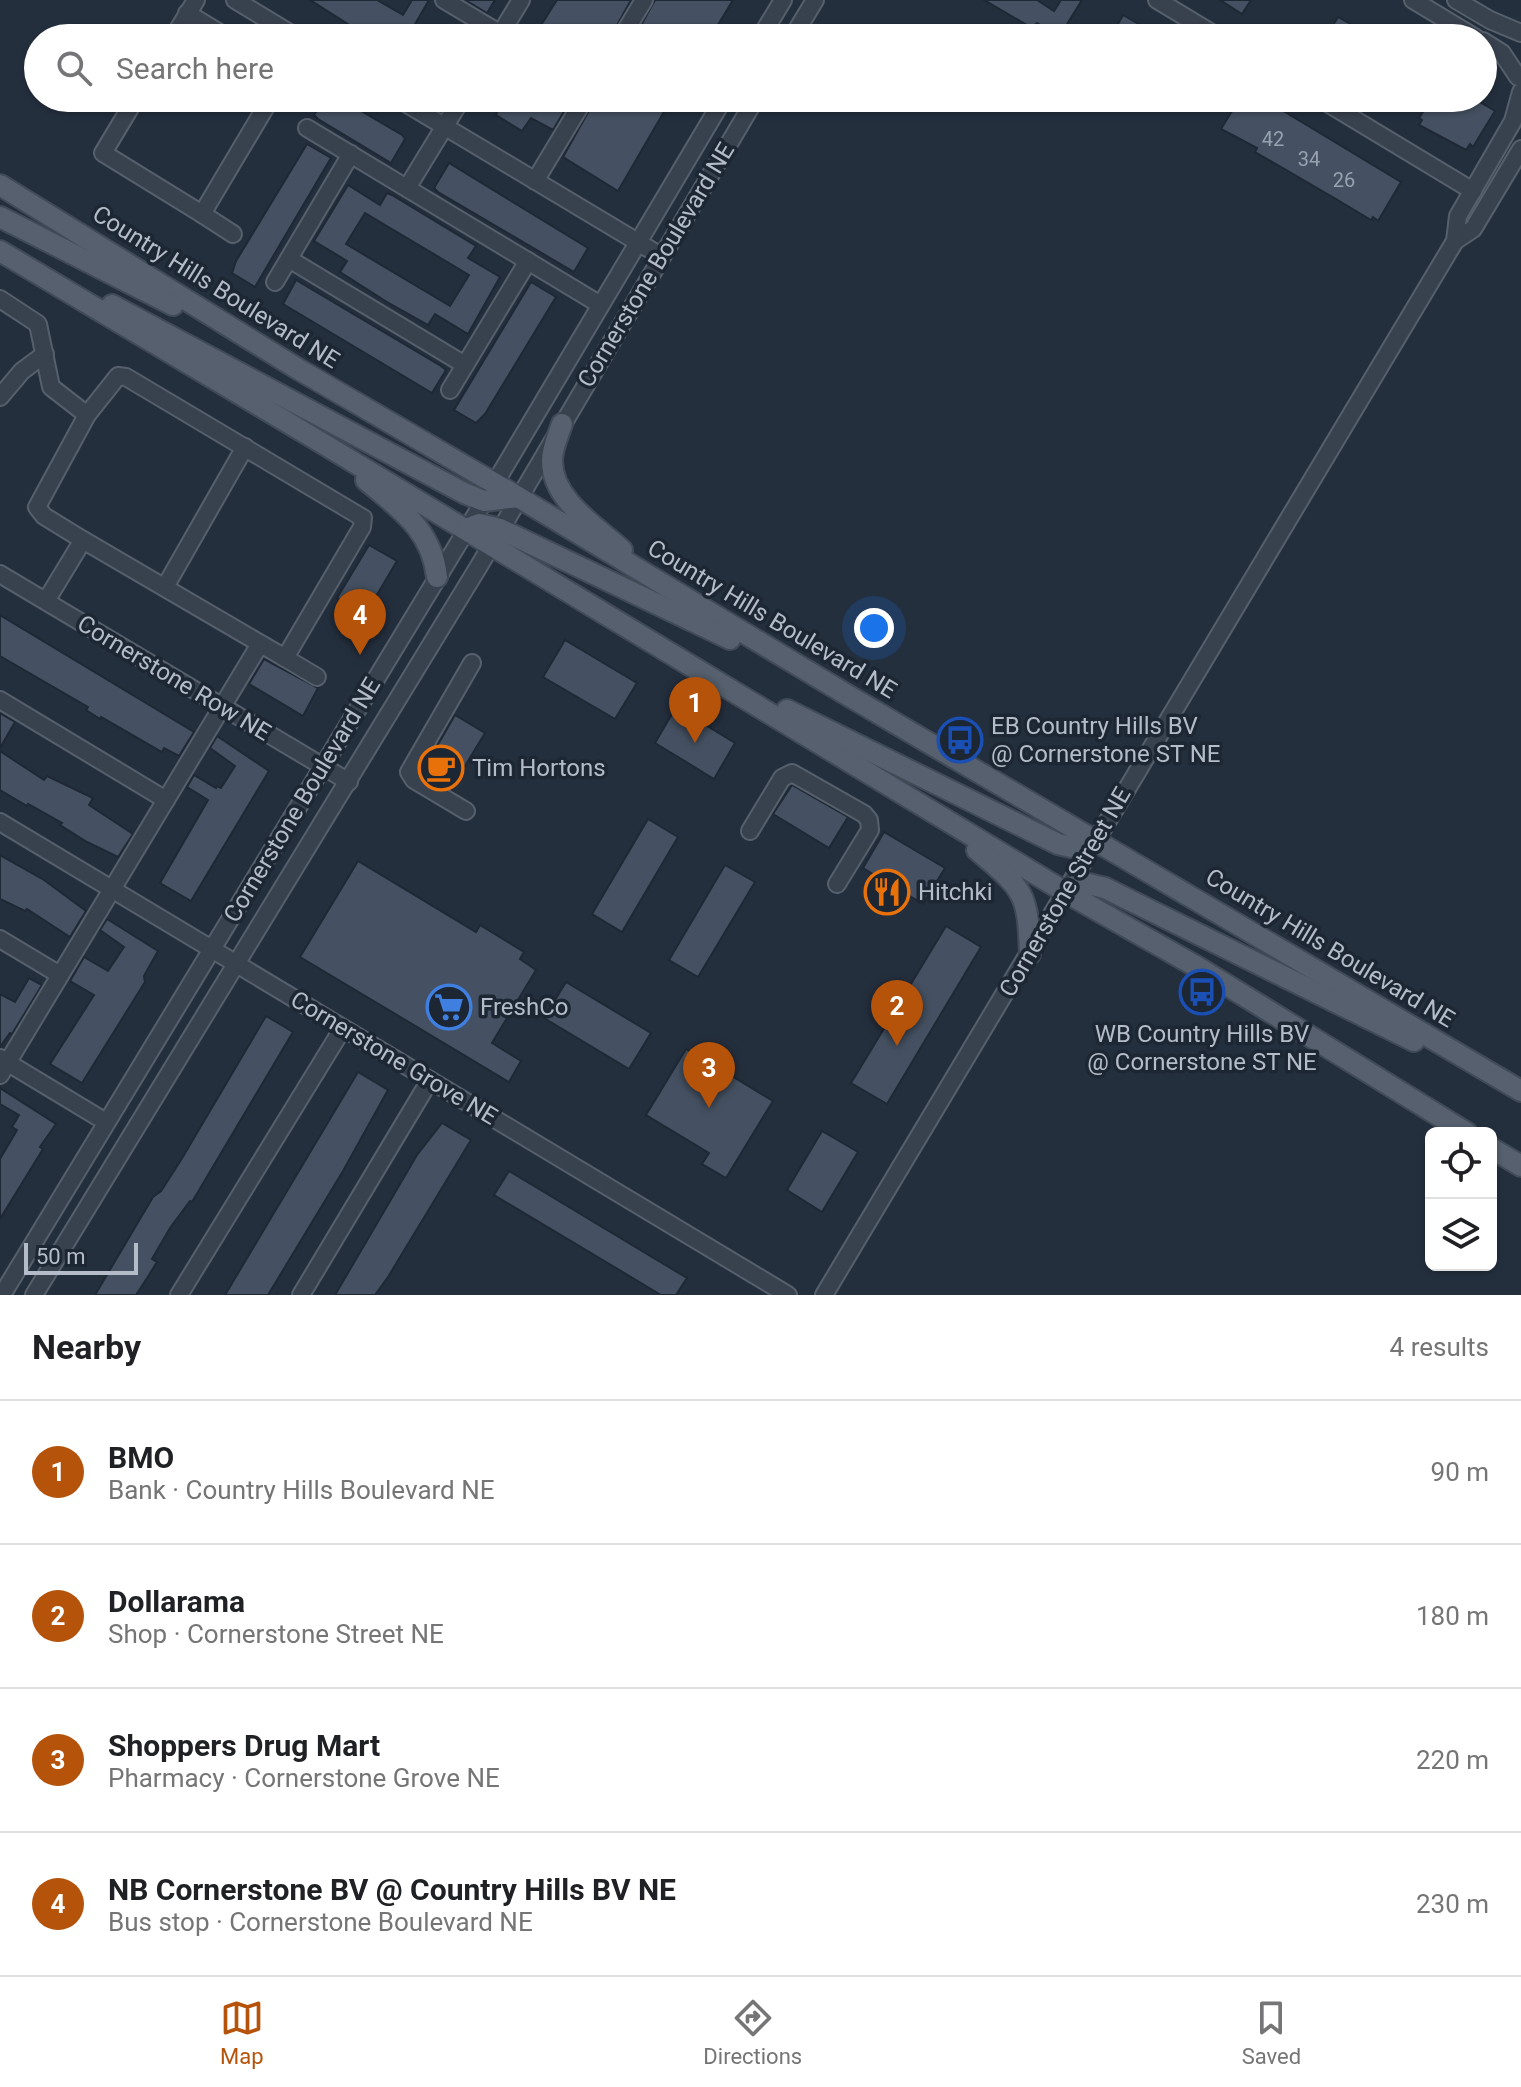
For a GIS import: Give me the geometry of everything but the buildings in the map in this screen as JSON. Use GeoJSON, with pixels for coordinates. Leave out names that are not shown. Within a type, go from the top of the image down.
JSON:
{"type":"FeatureCollection","features":[{"type":"Feature","properties":{"kind":"main road"},"geometry":{"type":"LineString","coordinates":[[0,175],[33,205]]}},
{"type":"Feature","properties":{"kind":"main road","name":"Country Hills Boulevard NE"},"geometry":{"type":"LineString","coordinates":[[0,185],[490,492],[518,497],[1513,1087]]}},
{"type":"Feature","properties":{"kind":"main road"},"geometry":{"type":"LineString","coordinates":[[0,217],[298,369]]}},
{"type":"Feature","properties":{"kind":"main road"},"geometry":{"type":"LineString","coordinates":[[0,251],[466,529],[479,524],[717,681],[1067,893],[1199,968],[1457,1127]]}},
{"type":"Feature","properties":{"kind":"main road"},"geometry":{"type":"LineString","coordinates":[[31,269],[134,315],[464,493],[490,492]]}},
{"type":"Feature","properties":{"kind":"main road"},"geometry":{"type":"LineString","coordinates":[[562,424],[552,465],[558,485],[579,511],[661,584]]}},
{"type":"Feature","properties":{"kind":"main road"},"geometry":{"type":"LineString","coordinates":[[327,446],[420,531],[430,543],[437,577]]}},
{"type":"Feature","properties":{"kind":"main road"},"geometry":{"type":"LineString","coordinates":[[495,537],[849,696]]}},
{"type":"Feature","properties":{"kind":"main road"},"geometry":{"type":"LineString","coordinates":[[717,681],[772,703],[1058,844],[1071,847],[1095,840]]}},
{"type":"Feature","properties":{"kind":"main road"},"geometry":{"type":"LineString","coordinates":[[921,805],[957,832],[1020,890],[1029,920],[1030,954]]}},
{"type":"Feature","properties":{"kind":"main road"},"geometry":{"type":"LineString","coordinates":[[1067,893],[1080,882],[1105,888],[1391,1031],[1513,1087]]}},
{"type":"Feature","properties":{"kind":"main road"},"geometry":{"type":"LineString","coordinates":[[1497,1152],[1521,1166]]}},
{"type":"Feature","properties":{"kind":"street"},"geometry":{"type":"LineString","coordinates":[[235,0],[275,24]]}},
{"type":"Feature","properties":{"kind":"street"},"geometry":{"type":"LineString","coordinates":[[444,0],[481,24]]}},
{"type":"Feature","properties":{"kind":"street"},"geometry":{"type":"LineString","coordinates":[[506,24],[521,0]]}},
{"type":"Feature","properties":{"kind":"street"},"geometry":{"type":"LineString","coordinates":[[629,24],[644,0]]}},
{"type":"Feature","properties":{"kind":"street"},"geometry":{"type":"LineString","coordinates":[[768,24],[783,0]]}},
{"type":"Feature","properties":{"kind":"street"},"geometry":{"type":"LineString","coordinates":[[800,24],[815,0]]}},
{"type":"Feature","properties":{"kind":"street"},"geometry":{"type":"LineString","coordinates":[[1157,0],[1197,24]]}},
{"type":"Feature","properties":{"kind":"street"},"geometry":{"type":"LineString","coordinates":[[1413,0],[1453,24]]}},
{"type":"Feature","properties":{"kind":"street"},"geometry":{"type":"LineString","coordinates":[[1456,0],[1490,20],[1521,33]]}},
{"type":"Feature","properties":{"kind":"street"},"geometry":{"type":"LineString","coordinates":[[192,7],[212,24]]}},
{"type":"Feature","properties":{"kind":"street"},"geometry":{"type":"LineString","coordinates":[[1497,50],[1502,53],[1520,86]]}},
{"type":"Feature","properties":{"kind":"street"},"geometry":{"type":"LineString","coordinates":[[1455,241],[1458,216],[1514,120],[1521,58]]}},
{"type":"Feature","properties":{"kind":"street"},"geometry":{"type":"LineString","coordinates":[[128,112],[103,153],[233,234]]}},
{"type":"Feature","properties":{"kind":"street"},"geometry":{"type":"LineString","coordinates":[[202,214],[263,112]]}},
{"type":"Feature","properties":{"kind":"street"},"geometry":{"type":"LineString","coordinates":[[420,112],[661,256]]}},
{"type":"Feature","properties":{"kind":"street"},"geometry":{"type":"LineString","coordinates":[[407,188],[454,112]]}},
{"type":"Feature","properties":{"kind":"street"},"geometry":{"type":"LineString","coordinates":[[535,181],[577,112]]}},
{"type":"Feature","properties":{"kind":"street","name":"Cornerstone Boulevard NE"},"geometry":{"type":"LineString","coordinates":[[2,1295],[490,492],[715,112]]}},
{"type":"Feature","properties":{"kind":"street","name":"Cornerstone Boulevard NE"},"geometry":{"type":"LineString","coordinates":[[34,1295],[349,782],[748,112]]}},
{"type":"Feature","properties":{"kind":"street"},"geometry":{"type":"LineString","coordinates":[[1342,112],[1473,191]]}},
{"type":"Feature","properties":{"kind":"street"},"geometry":{"type":"LineString","coordinates":[[307,128],[599,304]]}},
{"type":"Feature","properties":{"kind":"street"},"geometry":{"type":"LineString","coordinates":[[1455,241],[1473,229],[1521,149]]}},
{"type":"Feature","properties":{"kind":"street"},"geometry":{"type":"LineString","coordinates":[[275,282],[351,154]]}},
{"type":"Feature","properties":{"kind":"street","name":"Cornerstone Street NE"},"geometry":{"type":"LineString","coordinates":[[824,1295],[1455,241]]}},
{"type":"Feature","properties":{"kind":"street"},"geometry":{"type":"LineString","coordinates":[[289,259],[465,365]]}},
{"type":"Feature","properties":{"kind":"street"},"geometry":{"type":"LineString","coordinates":[[450,390],[528,261]]}},
{"type":"Feature","properties":{"kind":"street"},"geometry":{"type":"LineString","coordinates":[[0,299],[38,324],[51,387],[87,415]]}},
{"type":"Feature","properties":{"kind":"street"},"geometry":{"type":"LineString","coordinates":[[0,397],[31,362],[45,354]]}},
{"type":"Feature","properties":{"kind":"street"},"geometry":{"type":"LineString","coordinates":[[285,658],[362,527],[363,518],[126,377],[118,376],[87,415],[37,507],[44,516],[83,540],[317,677]]}},
{"type":"Feature","properties":{"kind":"street"},"geometry":{"type":"LineString","coordinates":[[165,587],[245,447]]}},
{"type":"Feature","properties":{"kind":"street"},"geometry":{"type":"LineString","coordinates":[[46,601],[83,540]]}},
{"type":"Feature","properties":{"kind":"street","name":"Cornerstone Row NE"},"geometry":{"type":"LineString","coordinates":[[0,574],[349,782]]}},
{"type":"Feature","properties":{"kind":"street"},"geometry":{"type":"LineString","coordinates":[[106,1122],[2,1065],[60,975],[260,644]]}},
{"type":"Feature","properties":{"kind":"street"},"geometry":{"type":"LineString","coordinates":[[466,811],[414,780],[409,772],[472,663]]}},
{"type":"Feature","properties":{"kind":"street"},"geometry":{"type":"LineString","coordinates":[[0,700],[166,800]]}},
{"type":"Feature","properties":{"kind":"street"},"geometry":{"type":"LineString","coordinates":[[750,831],[782,778],[792,773],[864,814],[869,820],[870,830],[837,884]]}},
{"type":"Feature","properties":{"kind":"street","name":"Cornerstone Grove NE"},"geometry":{"type":"LineString","coordinates":[[0,822],[788,1295]]}},
{"type":"Feature","properties":{"kind":"street"},"geometry":{"type":"LineString","coordinates":[[0,939],[60,975]]}},
{"type":"Feature","properties":{"kind":"street"},"geometry":{"type":"LineString","coordinates":[[179,1295],[343,1028]]}},
{"type":"Feature","properties":{"kind":"street"},"geometry":{"type":"LineString","coordinates":[[301,1295],[430,1080]]}},
{"type":"Feature","properties":{"kind":"place","name":"NB Cornerstone BV @ Country Hills BV NE"},"geometry":{"type":"Point","coordinates":[360,655]}},
{"type":"Feature","properties":{"kind":"place","name":"EB Country Hills BV @ Cornerstone ST NE"},"geometry":{"type":"Point","coordinates":[960,740]}},
{"type":"Feature","properties":{"kind":"place","name":"BMO"},"geometry":{"type":"Point","coordinates":[695,743]}},
{"type":"Feature","properties":{"kind":"place","name":"Tim Hortons"},"geometry":{"type":"Point","coordinates":[441,768]}},
{"type":"Feature","properties":{"kind":"place","name":"Hitchki"},"geometry":{"type":"Point","coordinates":[887,892]}},
{"type":"Feature","properties":{"kind":"place","name":"WB Country Hills BV @ Cornerstone ST NE"},"geometry":{"type":"Point","coordinates":[1202,992]}},
{"type":"Feature","properties":{"kind":"place","name":"FreshCo"},"geometry":{"type":"Point","coordinates":[449,1007]}},
{"type":"Feature","properties":{"kind":"place","name":"Dollarama"},"geometry":{"type":"Point","coordinates":[897,1046]}},
{"type":"Feature","properties":{"kind":"place","name":"Shoppers Drug Mart"},"geometry":{"type":"Point","coordinates":[709,1108]}}]}
